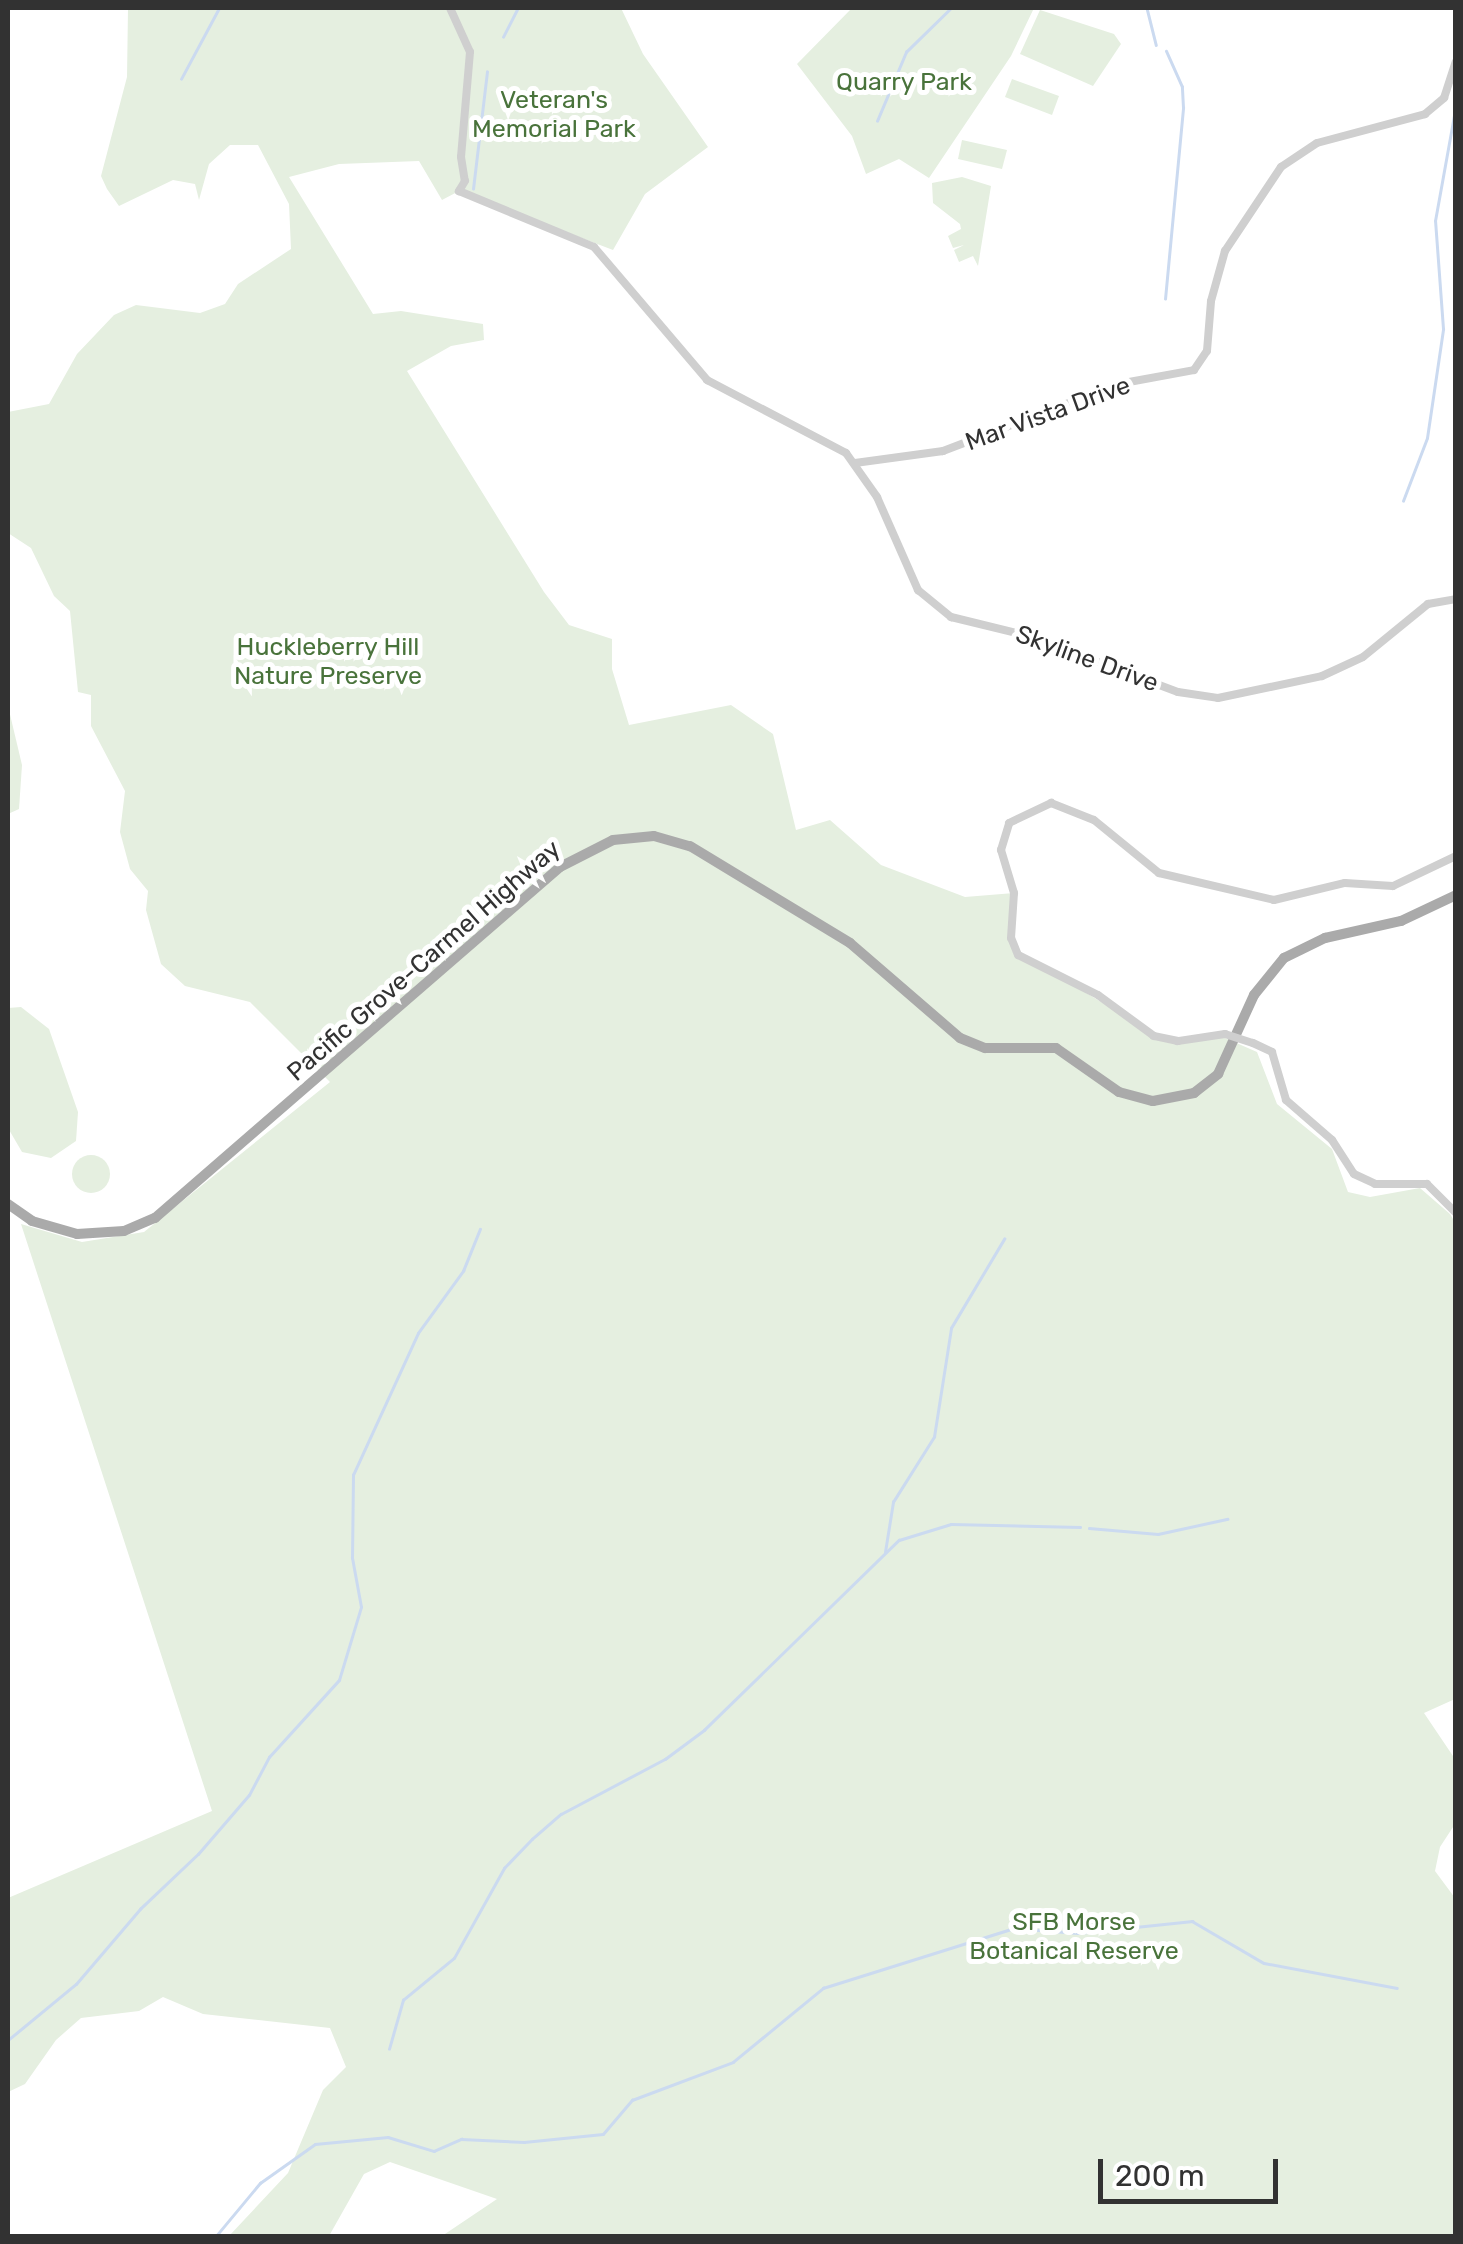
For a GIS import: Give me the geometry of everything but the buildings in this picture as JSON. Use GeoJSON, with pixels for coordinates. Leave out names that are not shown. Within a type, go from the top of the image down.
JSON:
{"type":"FeatureCollection","features":[{"type":"Feature","properties":{"kind":"main road","name":"Pacific Grove-Carmel Highway"},"geometry":{"type":"LineString","coordinates":[[12,1208],[48,1227],[92,1235],[155,1218],[560,866],[613,840],[654,836],[690,846],[850,943],[960,1038],[985,1048],[1056,1048],[1118,1092],[1153,1101],[1194,1093],[1218,1074],[1260,986],[1284,958],[1325,938],[1401,921],[1456,895]]}},
{"type":"Feature","properties":{"kind":"street","name":"Skyline Drive"},"geometry":{"type":"LineString","coordinates":[[450,8],[470,52],[459,191],[594,247],[707,380],[846,453],[871,486],[914,582],[940,612],[1200,698],[1236,697],[1322,676],[1363,657],[1428,604],[1456,600]]}},
{"type":"Feature","properties":{"kind":"street","name":"Mar Vista Drive"},"geometry":{"type":"LineString","coordinates":[[855,463],[955,448],[1118,384],[1194,370],[1207,351],[1210,301],[1225,251],[1281,166],[1317,143],[1418,118],[1444,98],[1455,61]]}},
{"type":"Feature","properties":{"kind":"street"},"geometry":{"type":"LineString","coordinates":[[846,453],[883,461]]}},
{"type":"Feature","properties":{"kind":"street"},"geometry":{"type":"LineString","coordinates":[[871,486],[872,473],[883,461]]}},
{"type":"Feature","properties":{"kind":"street"},"geometry":{"type":"LineString","coordinates":[[1456,856],[1393,886],[1344,883],[1274,900],[1159,873],[1094,820],[1052,803],[1009,823],[1001,850],[1014,894],[1011,938],[1018,954],[1088,989],[1154,1036],[1178,1042],[1224,1034],[1272,1052],[1286,1100],[1332,1140],[1354,1174],[1375,1184],[1427,1184],[1456,1213]]}},
{"type":"Feature","properties":{"kind":"green space"},"geometry":{"type":"Polygon","coordinates":[[[128,8],[621,8],[643,54],[708,147],[645,194],[613,250],[459,191],[442,200],[419,161],[339,164],[289,177],[373,314],[401,311],[483,324],[484,340],[451,346],[407,371],[544,592],[569,625],[612,639],[612,669],[629,725],[731,705],[773,734],[796,830],[830,820],[881,865],[965,897],[1014,893],[1014,949],[1162,1039],[1216,1034],[1257,1052],[1277,1104],[1332,1149],[1348,1192],[1370,1197],[1420,1188],[1456,1224],[1455,1699],[1424,1713],[1455,1759],[1455,1824],[1440,1847],[1435,1871],[1455,1898],[1455,2236],[442,2236],[497,2199],[390,2162],[364,2174],[329,2236],[229,2236],[288,2173],[323,2090],[346,2067],[330,2028],[203,2014],[163,1997],[139,2011],[81,2018],[56,2040],[25,2084],[8,2092],[8,1898],[212,1811],[21,1224],[82,1242],[144,1232],[330,1082],[250,1002],[185,986],[161,964],[146,910],[148,891],[130,869],[120,832],[125,791],[91,726],[91,695],[78,692],[70,611],[54,596],[31,548],[8,533],[8,412],[49,404],[77,354],[114,315],[136,305],[200,313],[225,304],[238,284],[291,249],[289,204],[258,145],[230,145],[209,164],[199,200],[195,184],[173,180],[119,206],[107,189],[101,176],[127,77],[128,8]]]}},
{"type":"Feature","properties":{"kind":"green space","name":"Quarry Park"},"geometry":{"type":"Polygon","coordinates":[[[852,8],[1034,8],[1011,56],[929,178],[899,159],[866,174],[852,136],[797,64],[852,8]]]}},
{"type":"Feature","properties":{"kind":"green space"},"geometry":{"type":"Polygon","coordinates":[[[1040,10],[1114,34],[1121,44],[1093,86],[1020,54],[1040,10]]]}},
{"type":"Feature","properties":{"kind":"green space"},"geometry":{"type":"Polygon","coordinates":[[[1012,79],[1059,96],[1052,115],[1005,97],[1012,79]]]}},
{"type":"Feature","properties":{"kind":"green space"},"geometry":{"type":"Polygon","coordinates":[[[962,140],[1007,150],[1002,169],[958,159],[962,140]]]}},
{"type":"Feature","properties":{"kind":"green space"},"geometry":{"type":"Polygon","coordinates":[[[962,177],[991,186],[978,266],[973,256],[959,262],[954,250],[964,245],[953,248],[948,236],[961,229],[960,224],[933,203],[932,183],[962,177]]]}},
{"type":"Feature","properties":{"kind":"green space"},"geometry":{"type":"Polygon","coordinates":[[[8,706],[22,765],[19,809],[8,814],[8,706]]]}},
{"type":"Feature","properties":{"kind":"green space"},"geometry":{"type":"Polygon","coordinates":[[[21,1007],[49,1029],[78,1112],[76,1141],[51,1158],[22,1152],[8,1128],[8,1008],[21,1007]]]}},
{"type":"Feature","properties":{"kind":"green space"},"geometry":{"type":"Polygon","coordinates":[[[91,1155],[104,1161],[110,1174],[104,1187],[91,1193],[78,1187],[72,1174],[78,1161],[91,1155]]]}},
{"type":"Feature","properties":{"kind":"waterway"},"geometry":{"type":"LineString","coordinates":[[181,79],[219,8]]}},
{"type":"Feature","properties":{"kind":"waterway"},"geometry":{"type":"LineString","coordinates":[[503,37],[518,8]]}},
{"type":"Feature","properties":{"kind":"waterway"},"geometry":{"type":"LineString","coordinates":[[877,121],[906,52],[951,8]]}},
{"type":"Feature","properties":{"kind":"waterway"},"geometry":{"type":"LineString","coordinates":[[1147,8],[1156,45]]}},
{"type":"Feature","properties":{"kind":"waterway"},"geometry":{"type":"LineString","coordinates":[[1165,299],[1183,108],[1182,87],[1166,51]]}},
{"type":"Feature","properties":{"kind":"waterway"},"geometry":{"type":"LineString","coordinates":[[473,189],[487,72]]}},
{"type":"Feature","properties":{"kind":"waterway"},"geometry":{"type":"LineString","coordinates":[[1403,501],[1427,438],[1443,329],[1435,221],[1456,104]]}},
{"type":"Feature","properties":{"kind":"waterway"},"geometry":{"type":"LineString","coordinates":[[8,2040],[76,1984],[140,1909],[198,1854],[249,1795],[269,1757],[339,1680],[361,1607],[352,1558],[353,1475],[418,1333],[463,1271],[480,1229]]}},
{"type":"Feature","properties":{"kind":"waterway"},"geometry":{"type":"LineString","coordinates":[[885,1552],[893,1502],[934,1437],[951,1328],[1004,1239]]}},
{"type":"Feature","properties":{"kind":"waterway"},"geometry":{"type":"LineString","coordinates":[[1089,1528],[1158,1534],[1227,1519]]}},
{"type":"Feature","properties":{"kind":"waterway"},"geometry":{"type":"LineString","coordinates":[[389,2049],[403,2000],[454,1958],[504,1868],[532,1839],[561,1814],[665,1759],[704,1730],[899,1540],[951,1524],[1080,1527]]}},
{"type":"Feature","properties":{"kind":"waterway"},"geometry":{"type":"LineString","coordinates":[[216,2236],[260,2183],[315,2144],[388,2137],[434,2151],[461,2139],[524,2142],[603,2134],[632,2100],[733,2062],[823,1988],[1014,1928],[1078,1933],[1192,1921],[1264,1963],[1397,1988]]}},
{"type":"Feature","properties":{"kind":"park label","name":"Veteran's Memorial Park"},"geometry":{"type":"Point","coordinates":[554,116]}},
{"type":"Feature","properties":{"kind":"park label","name":"Huckleberry Hill Nature Preserve"},"geometry":{"type":"Point","coordinates":[328,662]}},
{"type":"Feature","properties":{"kind":"park label","name":"SFB Morse Botanical Reserve"},"geometry":{"type":"Point","coordinates":[1074,1938]}}]}
